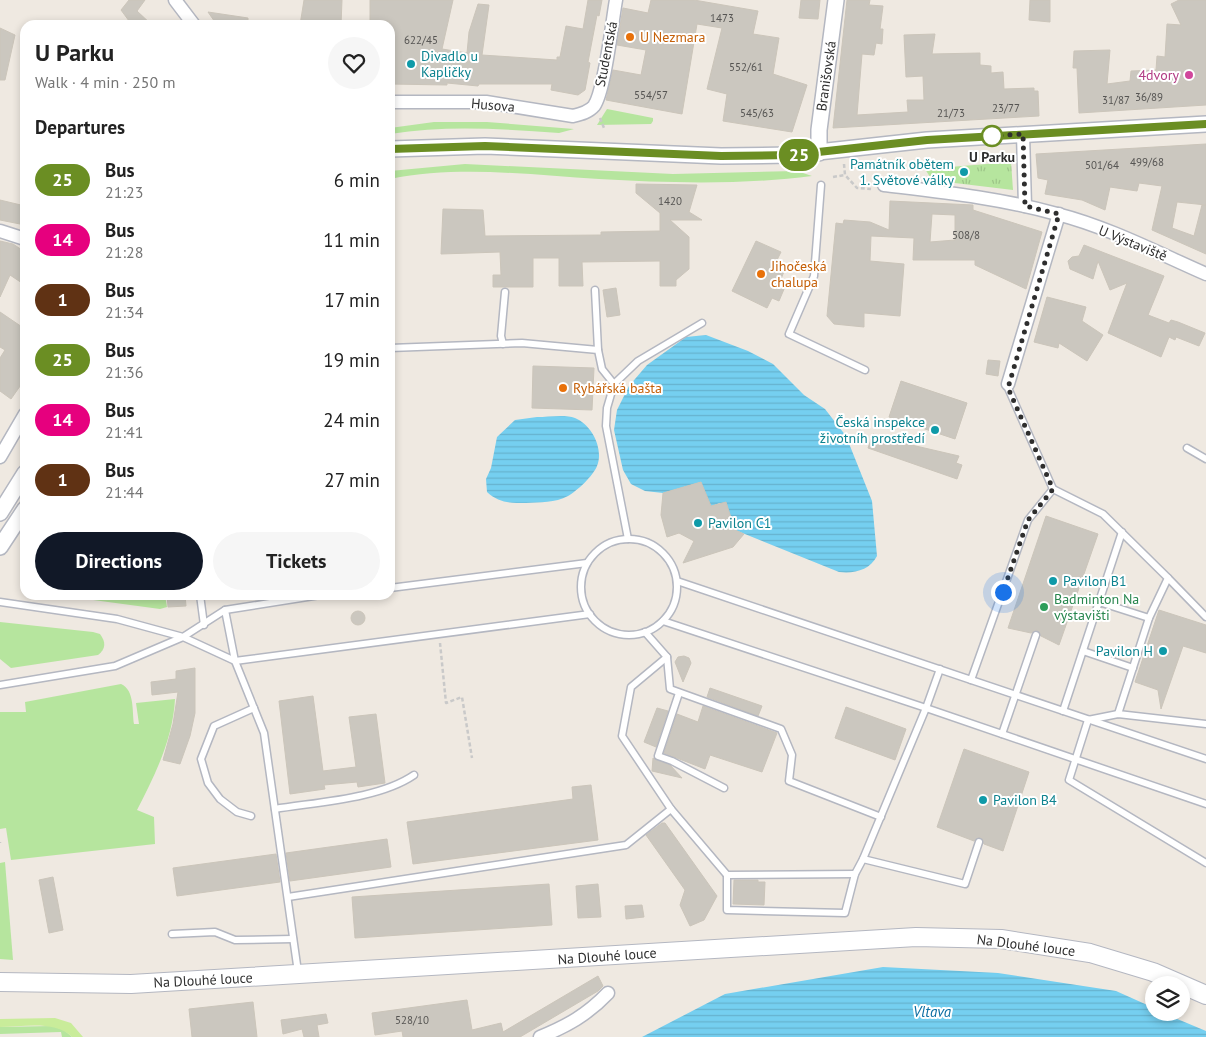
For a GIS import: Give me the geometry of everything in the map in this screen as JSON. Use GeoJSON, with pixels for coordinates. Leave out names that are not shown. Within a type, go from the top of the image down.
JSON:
{"type":"FeatureCollection","features":[{"type":"Feature","properties":{"kind":"main road","name":"Na Dlouhé louce"},"geometry":{"type":"LineString","coordinates":[[0,982],[131,984],[916,937],[1001,939],[1090,953],[1153,972],[1206,994]]}},
{"type":"Feature","properties":{"kind":"street"},"geometry":{"type":"LineString","coordinates":[[175,0],[190,20]]}},
{"type":"Feature","properties":{"kind":"street","name":"Studentská"},"geometry":{"type":"LineString","coordinates":[[594,106],[600,88],[616,0]]}},
{"type":"Feature","properties":{"kind":"street","name":"Branišovská"},"geometry":{"type":"LineString","coordinates":[[820,153],[819,130],[836,0]]}},
{"type":"Feature","properties":{"kind":"street","name":"Husova"},"geometry":{"type":"LineString","coordinates":[[395,102],[486,102],[573,116],[584,113],[594,106]]}},
{"type":"Feature","properties":{"kind":"street"},"geometry":{"type":"LineString","coordinates":[[395,149],[485,146],[721,156],[820,153],[927,140],[1206,124]]}},
{"type":"Feature","properties":{"kind":"street"},"geometry":{"type":"LineString","coordinates":[[1023,134],[1025,206]]}},
{"type":"Feature","properties":{"kind":"street","name":"U Výstaviště"},"geometry":{"type":"LineString","coordinates":[[884,185],[975,196],[1059,214],[1118,236],[1206,274]]}},
{"type":"Feature","properties":{"kind":"street"},"geometry":{"type":"LineString","coordinates":[[1008,384],[1059,214]]}},
{"type":"Feature","properties":{"kind":"street"},"geometry":{"type":"LineString","coordinates":[[0,231],[20,237]]}},
{"type":"Feature","properties":{"kind":"street"},"geometry":{"type":"LineString","coordinates":[[0,457],[20,423]]}},
{"type":"Feature","properties":{"kind":"street"},"geometry":{"type":"LineString","coordinates":[[0,513],[20,481]]}},
{"type":"Feature","properties":{"kind":"street"},"geometry":{"type":"LineString","coordinates":[[0,547],[20,516]]}},
{"type":"Feature","properties":{"kind":"street"},"geometry":{"type":"LineString","coordinates":[[540,1037],[558,1030],[590,1011],[608,993]]}},
{"type":"Feature","properties":{"kind":"lane"},"geometry":{"type":"LineString","coordinates":[[821,185],[814,276],[790,334],[865,370]]}},
{"type":"Feature","properties":{"kind":"lane"},"geometry":{"type":"LineString","coordinates":[[595,290],[598,350],[602,369],[614,384]]}},
{"type":"Feature","properties":{"kind":"lane"},"geometry":{"type":"LineString","coordinates":[[503,344],[501,336],[505,292]]}},
{"type":"Feature","properties":{"kind":"lane"},"geometry":{"type":"LineString","coordinates":[[628,539],[606,426],[607,408],[614,384],[638,361],[702,324]]}},
{"type":"Feature","properties":{"kind":"lane"},"geometry":{"type":"LineString","coordinates":[[395,348],[522,343],[598,350]]}},
{"type":"Feature","properties":{"kind":"lane"},"geometry":{"type":"LineString","coordinates":[[1008,384],[1008,388],[1053,489],[1103,514],[1206,617]]}},
{"type":"Feature","properties":{"kind":"lane"},"geometry":{"type":"LineString","coordinates":[[1187,448],[1206,459]]}},
{"type":"Feature","properties":{"kind":"lane"},"geometry":{"type":"LineString","coordinates":[[971,680],[1028,520],[1053,489]]}},
{"type":"Feature","properties":{"kind":"lane"},"geometry":{"type":"LineString","coordinates":[[1063,711],[1122,532]]}},
{"type":"Feature","properties":{"kind":"lane"},"geometry":{"type":"LineString","coordinates":[[628,539],[642,540],[655,546],[666,556],[673,568],[677,581],[676,596],[672,610],[663,621],[645,632],[630,635],[614,633],[601,626],[590,614],[583,602],[581,589],[582,575],[587,563],[598,550],[612,542],[628,539]]}},
{"type":"Feature","properties":{"kind":"lane"},"geometry":{"type":"LineString","coordinates":[[395,587],[587,563]]}},
{"type":"Feature","properties":{"kind":"lane"},"geometry":{"type":"LineString","coordinates":[[1118,714],[1149,618],[1168,578]]}},
{"type":"Feature","properties":{"kind":"lane"},"geometry":{"type":"LineString","coordinates":[[677,581],[1206,759]]}},
{"type":"Feature","properties":{"kind":"lane"},"geometry":{"type":"LineString","coordinates":[[201,600],[204,625]]}},
{"type":"Feature","properties":{"kind":"lane"},"geometry":{"type":"LineString","coordinates":[[0,685],[115,666],[183,637],[225,610],[277,600]]}},
{"type":"Feature","properties":{"kind":"lane"},"geometry":{"type":"LineString","coordinates":[[0,602],[116,619],[183,637],[234,661],[590,614]]}},
{"type":"Feature","properties":{"kind":"lane"},"geometry":{"type":"LineString","coordinates":[[1099,602],[1149,618]]}},
{"type":"Feature","properties":{"kind":"lane"},"geometry":{"type":"LineString","coordinates":[[225,610],[234,661],[264,733],[298,975]]}},
{"type":"Feature","properties":{"kind":"lane"},"geometry":{"type":"LineString","coordinates":[[663,621],[926,708],[1206,804]]}},
{"type":"Feature","properties":{"kind":"lane"},"geometry":{"type":"LineString","coordinates":[[645,632],[667,657],[670,690],[781,729],[792,755],[789,781],[881,817]]}},
{"type":"Feature","properties":{"kind":"lane"},"geometry":{"type":"LineString","coordinates":[[1002,734],[1036,635]]}},
{"type":"Feature","properties":{"kind":"lane"},"geometry":{"type":"LineString","coordinates":[[1083,651],[1133,668]]}},
{"type":"Feature","properties":{"kind":"lane"},"geometry":{"type":"LineString","coordinates":[[667,657],[631,687],[622,736],[671,809],[727,875],[727,910],[845,913],[855,874],[881,817],[940,670]]}},
{"type":"Feature","properties":{"kind":"lane"},"geometry":{"type":"LineString","coordinates":[[679,692],[658,756],[672,761],[724,788]]}},
{"type":"Feature","properties":{"kind":"lane"},"geometry":{"type":"LineString","coordinates":[[252,816],[237,812],[220,799],[208,783],[201,759],[214,726],[254,708]]}},
{"type":"Feature","properties":{"kind":"lane"},"geometry":{"type":"LineString","coordinates":[[1088,720],[1118,714],[1206,724]]}},
{"type":"Feature","properties":{"kind":"lane"},"geometry":{"type":"LineString","coordinates":[[1088,720],[1069,780],[1206,863]]}},
{"type":"Feature","properties":{"kind":"lane"},"geometry":{"type":"LineString","coordinates":[[275,809],[383,790],[403,783],[414,775]]}},
{"type":"Feature","properties":{"kind":"lane"},"geometry":{"type":"LineString","coordinates":[[288,897],[626,845],[671,809]]}},
{"type":"Feature","properties":{"kind":"lane"},"geometry":{"type":"LineString","coordinates":[[863,860],[965,884],[979,842]]}},
{"type":"Feature","properties":{"kind":"lane"},"geometry":{"type":"LineString","coordinates":[[727,875],[855,874]]}},
{"type":"Feature","properties":{"kind":"lane"},"geometry":{"type":"LineString","coordinates":[[172,934],[215,932],[235,940],[293,939]]}},
{"type":"Feature","properties":{"kind":"path"},"geometry":{"type":"LineString","coordinates":[[844,164],[845,175],[857,188]]}},
{"type":"Feature","properties":{"kind":"path"},"geometry":{"type":"LineString","coordinates":[[833,178],[845,175]]}},
{"type":"Feature","properties":{"kind":"path"},"geometry":{"type":"LineString","coordinates":[[439,634],[446,703],[462,697],[472,758]]}},
{"type":"Feature","properties":{"kind":"green space"},"geometry":{"type":"Polygon","coordinates":[[[607,109],[653,118],[653,121],[651,124],[597,125],[607,109]]]}},
{"type":"Feature","properties":{"kind":"green space"},"geometry":{"type":"Polygon","coordinates":[[[434,122],[487,122],[574,129],[559,133],[495,129],[432,129],[395,133],[395,127],[434,122]]]}},
{"type":"Feature","properties":{"kind":"green space"},"geometry":{"type":"Polygon","coordinates":[[[1011,162],[1013,190],[938,181],[930,177],[925,169],[1011,162]]]}},
{"type":"Feature","properties":{"kind":"green space"},"geometry":{"type":"Polygon","coordinates":[[[465,164],[673,174],[797,171],[812,176],[760,181],[678,182],[494,172],[442,173],[395,178],[395,171],[465,164]]]}},
{"type":"Feature","properties":{"kind":"green space"},"geometry":{"type":"Polygon","coordinates":[[[93,600],[166,600],[167,607],[160,609],[93,600]]]}},
{"type":"Feature","properties":{"kind":"green space"},"geometry":{"type":"Polygon","coordinates":[[[0,622],[93,632],[100,634],[104,648],[98,655],[11,668],[0,659],[0,622]]]}},
{"type":"Feature","properties":{"kind":"green space"},"geometry":{"type":"Polygon","coordinates":[[[121,684],[129,691],[131,696],[134,724],[139,724],[136,703],[175,699],[174,714],[167,742],[137,810],[154,817],[155,844],[11,860],[6,828],[0,829],[0,712],[26,712],[25,702],[121,684]]]}},
{"type":"Feature","properties":{"kind":"green space"},"geometry":{"type":"Polygon","coordinates":[[[5,862],[13,960],[0,959],[0,863],[5,862]]]}},
{"type":"Feature","properties":{"kind":"green space"},"geometry":{"type":"Polygon","coordinates":[[[55,1018],[71,1023],[83,1037],[72,1037],[57,1028],[48,1026],[0,1027],[0,1019],[55,1018]]]}},
{"type":"Feature","properties":{"kind":"green space"},"geometry":{"type":"Polygon","coordinates":[[[52,1026],[64,1030],[72,1037],[62,1037],[61,1032],[0,1034],[0,1027],[52,1026]]]}},
{"type":"Feature","properties":{"kind":"water"},"geometry":{"type":"Polygon","coordinates":[[[706,335],[748,351],[773,364],[804,395],[825,409],[846,436],[872,501],[877,556],[866,568],[856,572],[839,572],[735,530],[720,503],[709,507],[701,482],[663,493],[645,491],[631,484],[623,470],[614,430],[617,410],[629,386],[647,365],[686,337],[706,335]]]}},
{"type":"Feature","properties":{"kind":"water"},"geometry":{"type":"Polygon","coordinates":[[[566,416],[581,421],[587,426],[598,445],[599,459],[597,466],[584,483],[572,494],[558,500],[526,503],[500,500],[487,492],[486,479],[491,468],[497,437],[515,420],[566,416]]]}},
{"type":"Feature","properties":{"kind":"water","name":"Vltava"},"geometry":{"type":"Polygon","coordinates":[[[883,967],[998,973],[1116,991],[1145,1004],[1145,1021],[1182,1021],[1206,1031],[1206,1037],[642,1037],[725,994],[883,967]]]}},
{"type":"Feature","properties":{"kind":"building"},"geometry":{"type":"Polygon","coordinates":[[[129,0],[145,0],[137,11],[147,20],[128,20],[121,10],[129,0]]]}},
{"type":"Feature","properties":{"kind":"building"},"geometry":{"type":"Polygon","coordinates":[[[304,0],[342,0],[341,20],[301,20],[304,0]]]}},
{"type":"Feature","properties":{"kind":"building"},"geometry":{"type":"Polygon","coordinates":[[[370,0],[453,0],[442,49],[467,53],[469,32],[478,4],[489,5],[482,55],[557,60],[557,57],[560,57],[566,26],[583,29],[588,0],[602,0],[599,16],[597,15],[588,62],[590,63],[585,90],[578,95],[551,90],[552,84],[479,84],[478,86],[447,83],[447,85],[395,84],[395,20],[370,20],[370,0]]]}},
{"type":"Feature","properties":{"kind":"building"},"geometry":{"type":"Polygon","coordinates":[[[651,0],[694,0],[758,11],[753,34],[779,38],[773,74],[807,85],[792,132],[723,121],[727,94],[707,89],[722,28],[697,24],[682,114],[606,100],[613,70],[641,75],[646,50],[617,45],[623,8],[648,13],[651,0]]]}},
{"type":"Feature","properties":{"kind":"building"},"geometry":{"type":"Polygon","coordinates":[[[801,0],[820,0],[818,19],[799,18],[801,0]]]}},
{"type":"Feature","properties":{"kind":"building"},"geometry":{"type":"Polygon","coordinates":[[[847,0],[870,0],[869,5],[883,6],[880,29],[883,29],[882,44],[876,43],[874,55],[862,54],[857,115],[908,112],[907,100],[924,100],[923,76],[906,77],[904,35],[935,34],[932,54],[980,53],[980,65],[991,66],[991,73],[1003,72],[1004,89],[1034,88],[1034,91],[1038,91],[1039,116],[833,128],[847,0]]]}},
{"type":"Feature","properties":{"kind":"building"},"geometry":{"type":"Polygon","coordinates":[[[1030,0],[1050,0],[1050,22],[1029,20],[1030,0]]]}},
{"type":"Feature","properties":{"kind":"building"},"geometry":{"type":"Polygon","coordinates":[[[1179,0],[1206,0],[1206,105],[1079,113],[1077,68],[1073,68],[1074,51],[1110,50],[1107,84],[1130,81],[1131,71],[1156,70],[1157,56],[1165,57],[1167,24],[1181,25],[1171,4],[1179,0]]]}},
{"type":"Feature","properties":{"kind":"building"},"geometry":{"type":"Polygon","coordinates":[[[208,12],[248,18],[248,20],[214,20],[208,12]]]}},
{"type":"Feature","properties":{"kind":"building"},"geometry":{"type":"Polygon","coordinates":[[[0,28],[15,35],[5,80],[0,80],[0,28]]]}},
{"type":"Feature","properties":{"kind":"building"},"geometry":{"type":"Polygon","coordinates":[[[1206,144],[1206,205],[1206,254],[1152,230],[1162,186],[1139,183],[1137,191],[1110,187],[1105,210],[1082,200],[1045,194],[1048,180],[1038,178],[1036,154],[1206,144]],[[1177,202],[1172,228],[1194,236],[1202,205],[1206,205],[1177,202]]]}},
{"type":"Feature","properties":{"kind":"building"},"geometry":{"type":"Polygon","coordinates":[[[636,184],[697,185],[689,212],[702,220],[670,220],[689,237],[689,269],[676,280],[676,286],[660,286],[660,261],[582,262],[583,286],[559,286],[559,258],[533,258],[533,287],[493,287],[493,275],[501,275],[500,252],[441,254],[443,209],[483,210],[485,236],[601,235],[601,232],[660,231],[660,213],[636,193],[636,184]]]}},
{"type":"Feature","properties":{"kind":"building"},"geometry":{"type":"Polygon","coordinates":[[[0,200],[20,205],[20,224],[0,220],[0,200]]]}},
{"type":"Feature","properties":{"kind":"building"},"geometry":{"type":"Polygon","coordinates":[[[890,201],[973,205],[973,210],[1042,232],[1026,289],[975,265],[975,260],[913,260],[914,238],[871,236],[870,261],[904,264],[900,316],[864,313],[864,327],[834,324],[827,316],[836,223],[843,224],[844,220],[870,222],[889,230],[890,201]],[[932,214],[930,242],[955,240],[955,215],[932,214]]]}},
{"type":"Feature","properties":{"kind":"building"},"geometry":{"type":"Polygon","coordinates":[[[0,241],[13,244],[20,249],[20,282],[10,275],[0,297],[0,241]]]}},
{"type":"Feature","properties":{"kind":"building","name":"Jihočeská chalupa"},"geometry":{"type":"Polygon","coordinates":[[[756,241],[781,252],[775,264],[785,269],[781,279],[787,282],[779,301],[772,298],[767,308],[732,291],[756,241]]]}},
{"type":"Feature","properties":{"kind":"building"},"geometry":{"type":"Polygon","coordinates":[[[1084,245],[1164,276],[1148,315],[1169,323],[1171,320],[1178,322],[1205,333],[1199,346],[1176,337],[1175,340],[1169,337],[1161,357],[1108,333],[1127,283],[1110,290],[1098,261],[1093,279],[1070,269],[1068,261],[1072,257],[1079,256],[1084,245]]]}},
{"type":"Feature","properties":{"kind":"building"},"geometry":{"type":"Polygon","coordinates":[[[616,288],[620,315],[607,317],[603,290],[616,288]]]}},
{"type":"Feature","properties":{"kind":"building"},"geometry":{"type":"Polygon","coordinates":[[[1047,297],[1086,307],[1082,321],[1103,335],[1087,361],[1059,343],[1058,348],[1034,342],[1047,297]]]}},
{"type":"Feature","properties":{"kind":"building"},"geometry":{"type":"Polygon","coordinates":[[[0,312],[20,326],[20,386],[11,399],[0,391],[0,358],[5,350],[0,347],[0,312]]]}},
{"type":"Feature","properties":{"kind":"building"},"geometry":{"type":"Polygon","coordinates":[[[988,360],[1000,361],[998,376],[986,374],[988,360]]]}},
{"type":"Feature","properties":{"kind":"building","name":"Rybářská bašta"},"geometry":{"type":"Polygon","coordinates":[[[533,366],[594,368],[592,410],[532,408],[533,366]]]}},
{"type":"Feature","properties":{"kind":"building"},"geometry":{"type":"Polygon","coordinates":[[[901,381],[967,403],[955,439],[889,417],[901,381]]]}},
{"type":"Feature","properties":{"kind":"building"},"geometry":{"type":"Polygon","coordinates":[[[873,434],[890,440],[959,456],[956,463],[962,465],[957,479],[868,448],[873,434]]]}},
{"type":"Feature","properties":{"kind":"building","name":"Pavilon C1"},"geometry":{"type":"Polygon","coordinates":[[[701,482],[711,506],[726,502],[735,530],[744,534],[733,547],[683,563],[694,541],[679,533],[667,537],[661,515],[663,493],[701,482]]]}},
{"type":"Feature","properties":{"kind":"building","name":"Pavilon B1"},"geometry":{"type":"Polygon","coordinates":[[[1046,516],[1098,534],[1059,645],[1041,636],[1037,630],[1031,633],[1008,628],[1046,516]]]}},
{"type":"Feature","properties":{"kind":"building"},"geometry":{"type":"Polygon","coordinates":[[[167,600],[185,600],[186,606],[168,607],[167,600]]]}},
{"type":"Feature","properties":{"kind":"building","name":"Pavilon H"},"geometry":{"type":"Polygon","coordinates":[[[1159,610],[1206,625],[1206,653],[1183,646],[1161,709],[1158,690],[1135,682],[1159,610]]]}},
{"type":"Feature","properties":{"kind":"building"},"geometry":{"type":"Polygon","coordinates":[[[355,611],[361,611],[365,618],[361,625],[355,625],[351,621],[351,615],[355,611]]]}},
{"type":"Feature","properties":{"kind":"building"},"geometry":{"type":"Polygon","coordinates":[[[684,656],[689,658],[691,663],[683,682],[675,662],[678,657],[684,656]]]}},
{"type":"Feature","properties":{"kind":"building"},"geometry":{"type":"Polygon","coordinates":[[[195,668],[195,713],[190,736],[180,764],[163,760],[173,724],[178,692],[152,695],[151,682],[176,679],[176,671],[195,668]]]}},
{"type":"Feature","properties":{"kind":"building"},"geometry":{"type":"Polygon","coordinates":[[[710,688],[762,706],[758,716],[707,697],[710,688]]]}},
{"type":"Feature","properties":{"kind":"building"},"geometry":{"type":"Polygon","coordinates":[[[313,696],[323,771],[356,767],[349,717],[376,714],[385,783],[358,787],[357,782],[324,785],[325,789],[290,794],[279,701],[313,696]]]}},
{"type":"Feature","properties":{"kind":"building"},"geometry":{"type":"Polygon","coordinates":[[[703,706],[777,733],[762,772],[710,755],[705,769],[664,753],[677,714],[698,722],[703,706]]]}},
{"type":"Feature","properties":{"kind":"building"},"geometry":{"type":"Polygon","coordinates":[[[846,707],[906,729],[895,760],[835,738],[846,707]]]}},
{"type":"Feature","properties":{"kind":"building"},"geometry":{"type":"Polygon","coordinates":[[[657,708],[668,711],[656,747],[644,742],[657,708]]]}},
{"type":"Feature","properties":{"kind":"building","name":"Pavilon B4"},"geometry":{"type":"Polygon","coordinates":[[[964,749],[1029,772],[1003,851],[984,844],[981,837],[974,841],[937,827],[964,749]]]}},
{"type":"Feature","properties":{"kind":"building"},"geometry":{"type":"Polygon","coordinates":[[[653,758],[670,765],[682,778],[652,771],[653,758]]]}},
{"type":"Feature","properties":{"kind":"building"},"geometry":{"type":"Polygon","coordinates":[[[591,785],[598,840],[413,864],[407,822],[573,799],[572,787],[591,785]]]}},
{"type":"Feature","properties":{"kind":"building"},"geometry":{"type":"Polygon","coordinates":[[[662,823],[665,823],[717,896],[704,920],[690,926],[680,905],[685,890],[646,835],[662,823]]]}},
{"type":"Feature","properties":{"kind":"building"},"geometry":{"type":"Polygon","coordinates":[[[387,839],[391,867],[290,881],[286,853],[387,839]]]}},
{"type":"Feature","properties":{"kind":"building"},"geometry":{"type":"Polygon","coordinates":[[[276,854],[280,882],[177,896],[173,868],[276,854]]]}},
{"type":"Feature","properties":{"kind":"building"},"geometry":{"type":"Polygon","coordinates":[[[53,877],[63,930],[49,933],[39,880],[53,877]]]}},
{"type":"Feature","properties":{"kind":"building"},"geometry":{"type":"Polygon","coordinates":[[[734,880],[758,880],[758,882],[765,882],[764,905],[733,904],[734,880]]]}},
{"type":"Feature","properties":{"kind":"building"},"geometry":{"type":"Polygon","coordinates":[[[549,884],[552,925],[355,938],[352,897],[549,884]]]}},
{"type":"Feature","properties":{"kind":"building"},"geometry":{"type":"Polygon","coordinates":[[[598,884],[601,917],[578,918],[576,886],[598,884]]]}},
{"type":"Feature","properties":{"kind":"building"},"geometry":{"type":"Polygon","coordinates":[[[642,905],[644,917],[626,919],[625,906],[642,905]]]}},
{"type":"Feature","properties":{"kind":"building"},"geometry":{"type":"Polygon","coordinates":[[[598,976],[603,986],[598,991],[520,1037],[403,1037],[402,1031],[375,1035],[372,1013],[467,1000],[472,1030],[501,1023],[503,1032],[598,976]]]}},
{"type":"Feature","properties":{"kind":"building"},"geometry":{"type":"Polygon","coordinates":[[[253,1002],[257,1037],[192,1037],[189,1009],[253,1002]]]}},
{"type":"Feature","properties":{"kind":"building"},"geometry":{"type":"Polygon","coordinates":[[[326,1014],[328,1023],[317,1025],[319,1037],[304,1037],[302,1029],[283,1034],[281,1020],[326,1014]]]}},
{"type":"Feature","properties":{"kind":"bus line","name":"25"},"geometry":{"type":"LineString","coordinates":[[395,149],[508,146],[721,156],[791,155],[927,140],[1206,124]]}},
{"type":"Feature","properties":{"kind":"place","name":"U Nezmara"},"geometry":{"type":"Point","coordinates":[630,37]}},
{"type":"Feature","properties":{"kind":"place","name":"Divadlo u Kapličky"},"geometry":{"type":"Point","coordinates":[411,64]}},
{"type":"Feature","properties":{"kind":"place","name":"4dvory"},"geometry":{"type":"Point","coordinates":[1189,75]}},
{"type":"Feature","properties":{"kind":"place","name":"U Parku"},"geometry":{"type":"Point","coordinates":[992,136]}},
{"type":"Feature","properties":{"kind":"place","name":"Památník obětem 1. Světové války"},"geometry":{"type":"Point","coordinates":[964,172]}},
{"type":"Feature","properties":{"kind":"place","name":"Jihočeská chalupa"},"geometry":{"type":"Point","coordinates":[761,274]}},
{"type":"Feature","properties":{"kind":"place","name":"Rybářská bašta"},"geometry":{"type":"Point","coordinates":[563,388]}},
{"type":"Feature","properties":{"kind":"place","name":"Česká inspekce životníh prostředí"},"geometry":{"type":"Point","coordinates":[935,430]}},
{"type":"Feature","properties":{"kind":"place","name":"Pavilon C1"},"geometry":{"type":"Point","coordinates":[698,523]}},
{"type":"Feature","properties":{"kind":"place","name":"Pavilon B1"},"geometry":{"type":"Point","coordinates":[1053,581]}},
{"type":"Feature","properties":{"kind":"place","name":"Badminton Na výstavišti"},"geometry":{"type":"Point","coordinates":[1044,607]}},
{"type":"Feature","properties":{"kind":"place","name":"Pavilon H"},"geometry":{"type":"Point","coordinates":[1163,651]}},
{"type":"Feature","properties":{"kind":"place","name":"Pavilon B4"},"geometry":{"type":"Point","coordinates":[983,800]}},
{"type":"Feature","properties":{"kind":"route"},"geometry":{"type":"LineString","coordinates":[[992,136],[1023,134],[1025,206],[1059,214],[1008,388],[1053,489],[1028,520],[1003,592]]}}]}
